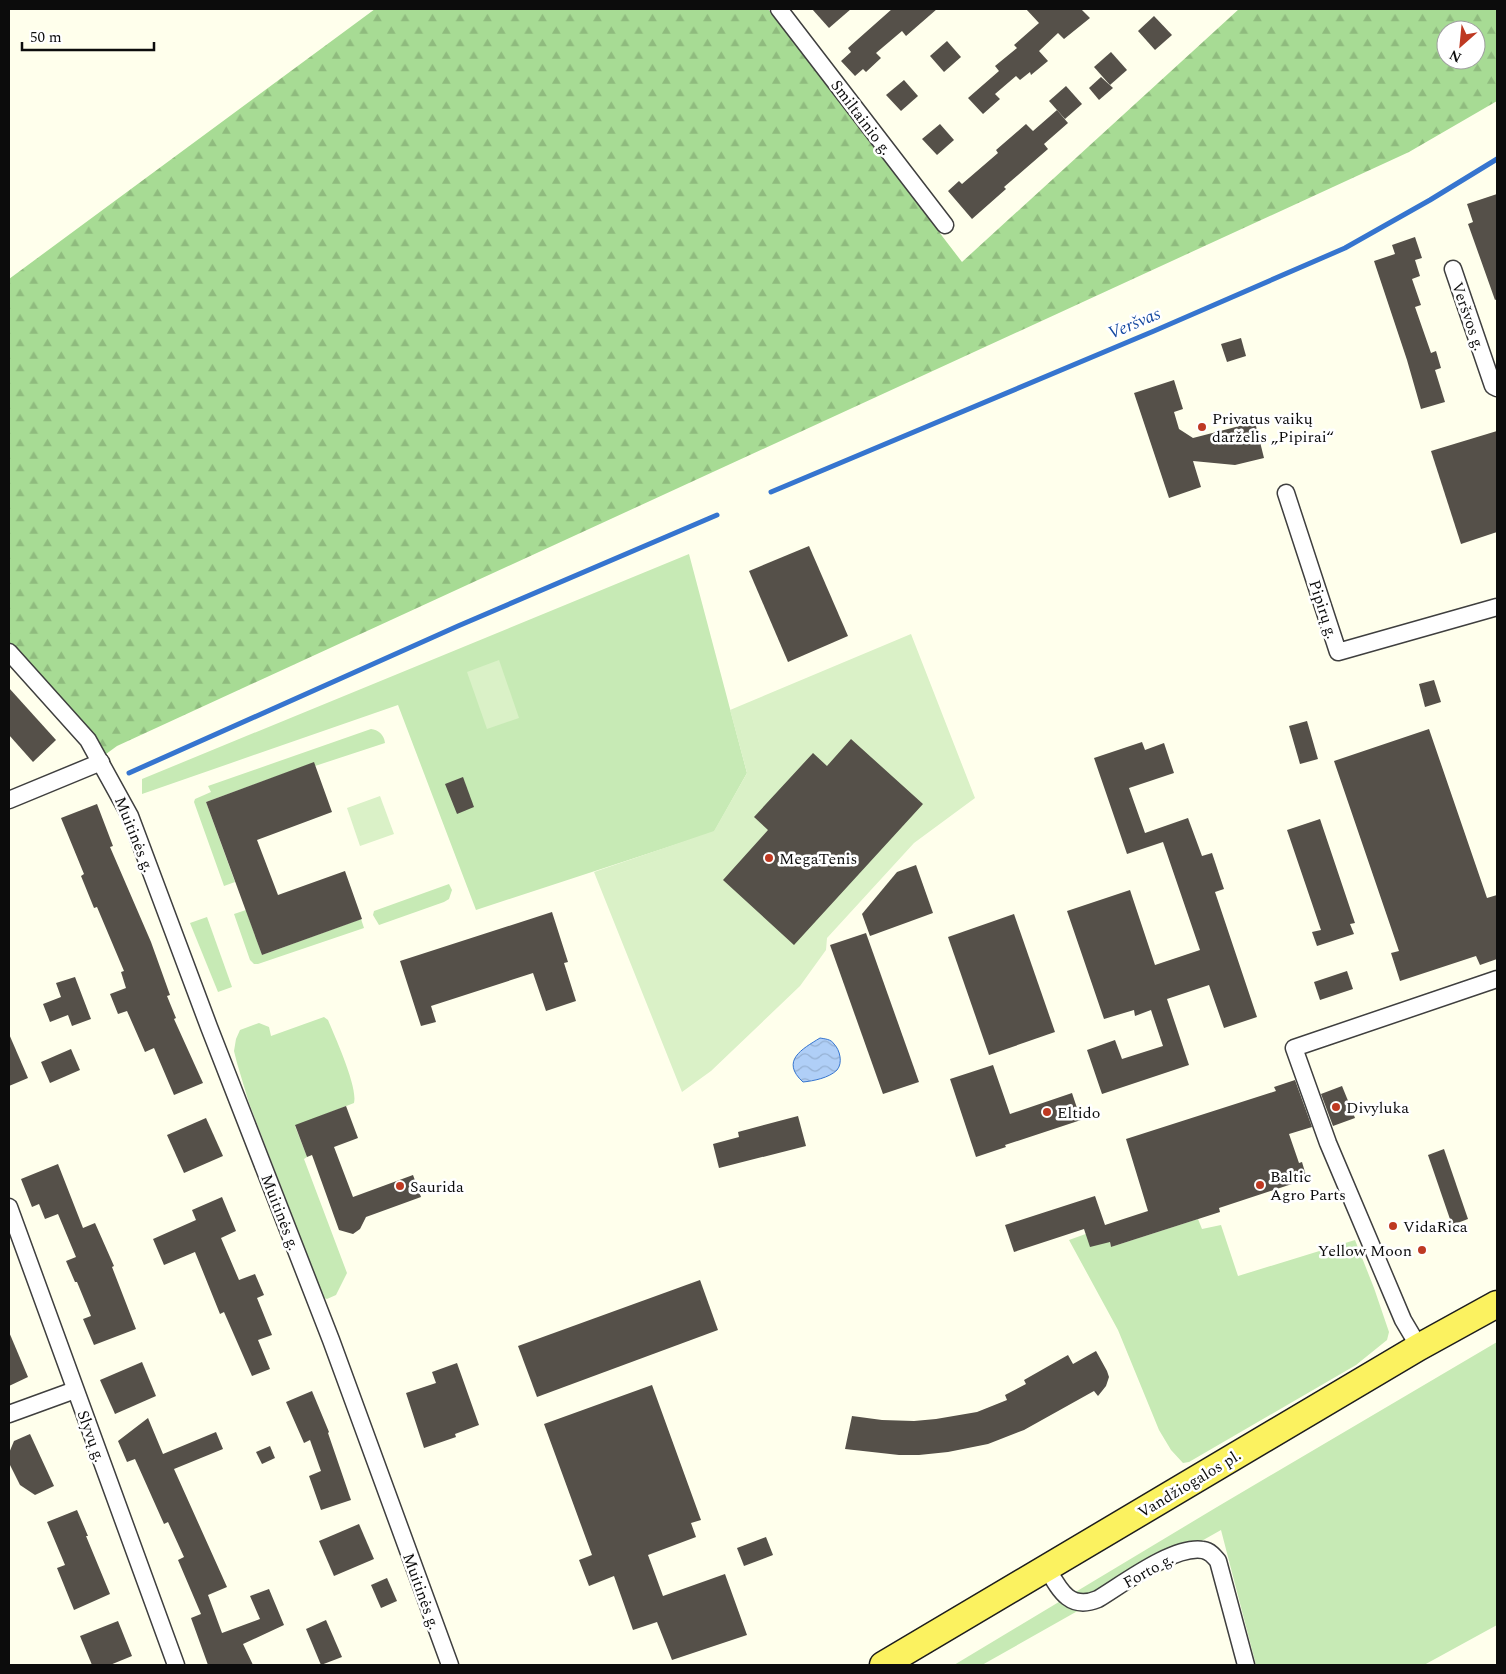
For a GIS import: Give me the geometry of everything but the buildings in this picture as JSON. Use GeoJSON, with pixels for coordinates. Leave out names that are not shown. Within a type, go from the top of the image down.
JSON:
{"type":"FeatureCollection","features":[{"type":"Feature","properties":{"kind":"main road","name":"Vandžiogalos pl."},"geometry":{"type":"LineString","coordinates":[[883,1665],[1418,1348],[1497,1304]]}},
{"type":"Feature","properties":{"kind":"street","name":"Smiltainio g."},"geometry":{"type":"LineString","coordinates":[[779,9],[945,225]]}},
{"type":"Feature","properties":{"kind":"street","name":"Veršvos g."},"geometry":{"type":"LineString","coordinates":[[1453,269],[1493,386],[1497,388]]}},
{"type":"Feature","properties":{"kind":"street","name":"Pipirų g."},"geometry":{"type":"LineString","coordinates":[[1286,493],[1338,652],[1497,607]]}},
{"type":"Feature","properties":{"kind":"street","name":"Muitinės g."},"geometry":{"type":"LineString","coordinates":[[9,652],[88,740],[130,816],[212,1036],[330,1340],[450,1665]]}},
{"type":"Feature","properties":{"kind":"street"},"geometry":{"type":"LineString","coordinates":[[9,800],[101,762]]}},
{"type":"Feature","properties":{"kind":"street"},"geometry":{"type":"LineString","coordinates":[[1418,1348],[1403,1320],[1332,1151],[1294,1048],[1497,979]]}},
{"type":"Feature","properties":{"kind":"street","name":"Slyvų g."},"geometry":{"type":"LineString","coordinates":[[9,1207],[176,1665]]}},
{"type":"Feature","properties":{"kind":"street"},"geometry":{"type":"LineString","coordinates":[[9,1414],[75,1390]]}},
{"type":"Feature","properties":{"kind":"street","name":"Forto g."},"geometry":{"type":"LineString","coordinates":[[1047,1568],[1062,1593],[1075,1601],[1087,1602],[1098,1599],[1157,1563],[1178,1553],[1197,1550],[1207,1552],[1218,1562],[1246,1665]]}},
{"type":"Feature","properties":{"kind":"green space"},"geometry":{"type":"Polygon","coordinates":[[[375,9],[768,9],[962,262],[1239,9],[1497,9],[1497,101],[1409,152],[117,746],[106,754],[9,643],[9,279],[375,9]]]}},
{"type":"Feature","properties":{"kind":"green space"},"geometry":{"type":"Polygon","coordinates":[[[689,554],[747,773],[714,832],[476,910],[398,705],[142,794],[142,779],[689,554]]]}},
{"type":"Feature","properties":{"kind":"green space","name":"MegaTenis"},"geometry":{"type":"Polygon","coordinates":[[[911,634],[975,798],[914,843],[827,938],[826,950],[800,986],[711,1071],[682,1092],[594,872],[714,831],[747,773],[730,710],[911,634]]]}},
{"type":"Feature","properties":{"kind":"green space"},"geometry":{"type":"Polygon","coordinates":[[[499,660],[519,718],[487,729],[467,672],[499,660]]]}},
{"type":"Feature","properties":{"kind":"green space"},"geometry":{"type":"Polygon","coordinates":[[[371,729],[380,733],[385,743],[315,766],[313,763],[206,802],[235,882],[224,886],[194,802],[195,799],[211,792],[208,786],[371,729]]]}},
{"type":"Feature","properties":{"kind":"green space"},"geometry":{"type":"Polygon","coordinates":[[[380,796],[394,834],[360,846],[347,808],[380,796]]]}},
{"type":"Feature","properties":{"kind":"green space"},"geometry":{"type":"Polygon","coordinates":[[[449,884],[452,890],[449,899],[444,902],[379,925],[373,915],[374,911],[449,884]]]}},
{"type":"Feature","properties":{"kind":"green space"},"geometry":{"type":"Polygon","coordinates":[[[246,910],[262,955],[361,919],[364,928],[254,964],[250,960],[234,914],[246,910]]]}},
{"type":"Feature","properties":{"kind":"green space"},"geometry":{"type":"Polygon","coordinates":[[[207,917],[232,987],[218,992],[190,923],[207,917]]]}},
{"type":"Feature","properties":{"kind":"green space"},"geometry":{"type":"Polygon","coordinates":[[[324,1017],[328,1020],[345,1062],[353,1086],[354,1103],[295,1126],[307,1157],[304,1159],[347,1273],[336,1295],[327,1299],[324,1298],[249,1103],[234,1051],[240,1030],[259,1023],[269,1027],[271,1036],[324,1017]]]}},
{"type":"Feature","properties":{"kind":"green space"},"geometry":{"type":"Polygon","coordinates":[[[1198,1219],[1202,1229],[1221,1225],[1238,1276],[1355,1240],[1389,1332],[1387,1340],[1356,1365],[1189,1462],[1183,1463],[1171,1450],[1159,1430],[1118,1330],[1069,1240],[1105,1227],[1111,1247],[1198,1219]]]}},
{"type":"Feature","properties":{"kind":"green space"},"geometry":{"type":"Polygon","coordinates":[[[1497,1342],[1497,1625],[1424,1665],[1256,1665],[1221,1530],[982,1665],[954,1665],[1217,1507],[1497,1342]]]}},
{"type":"Feature","properties":{"kind":"water"},"geometry":{"type":"Polygon","coordinates":[[[820,1038],[833,1042],[840,1057],[839,1067],[834,1073],[825,1077],[803,1082],[796,1075],[793,1068],[796,1056],[820,1038]]]}},
{"type":"Feature","properties":{"kind":"waterway","name":"Veršvas"},"geometry":{"type":"LineString","coordinates":[[771,492],[1154,331],[1345,248],[1430,200],[1497,159]]}},
{"type":"Feature","properties":{"kind":"waterway"},"geometry":{"type":"LineString","coordinates":[[129,773],[458,626],[717,515]]}},
{"type":"Feature","properties":{"kind":"place","name":"Privatus vaikų darželis „Pipirai“"},"geometry":{"type":"Point","coordinates":[1202,427]}},
{"type":"Feature","properties":{"kind":"place","name":"MegaTenis"},"geometry":{"type":"Point","coordinates":[769,858]}},
{"type":"Feature","properties":{"kind":"place","name":"Divyluka"},"geometry":{"type":"Point","coordinates":[1336,1107]}},
{"type":"Feature","properties":{"kind":"place","name":"Eltido"},"geometry":{"type":"Point","coordinates":[1047,1112]}},
{"type":"Feature","properties":{"kind":"place","name":"Baltic Agro Parts"},"geometry":{"type":"Point","coordinates":[1260,1185]}},
{"type":"Feature","properties":{"kind":"place","name":"Saurida"},"geometry":{"type":"Point","coordinates":[400,1186]}},
{"type":"Feature","properties":{"kind":"place","name":"VidaRica"},"geometry":{"type":"Point","coordinates":[1393,1226]}},
{"type":"Feature","properties":{"kind":"place","name":"Yellow Moon"},"geometry":{"type":"Point","coordinates":[1422,1250]}}]}
